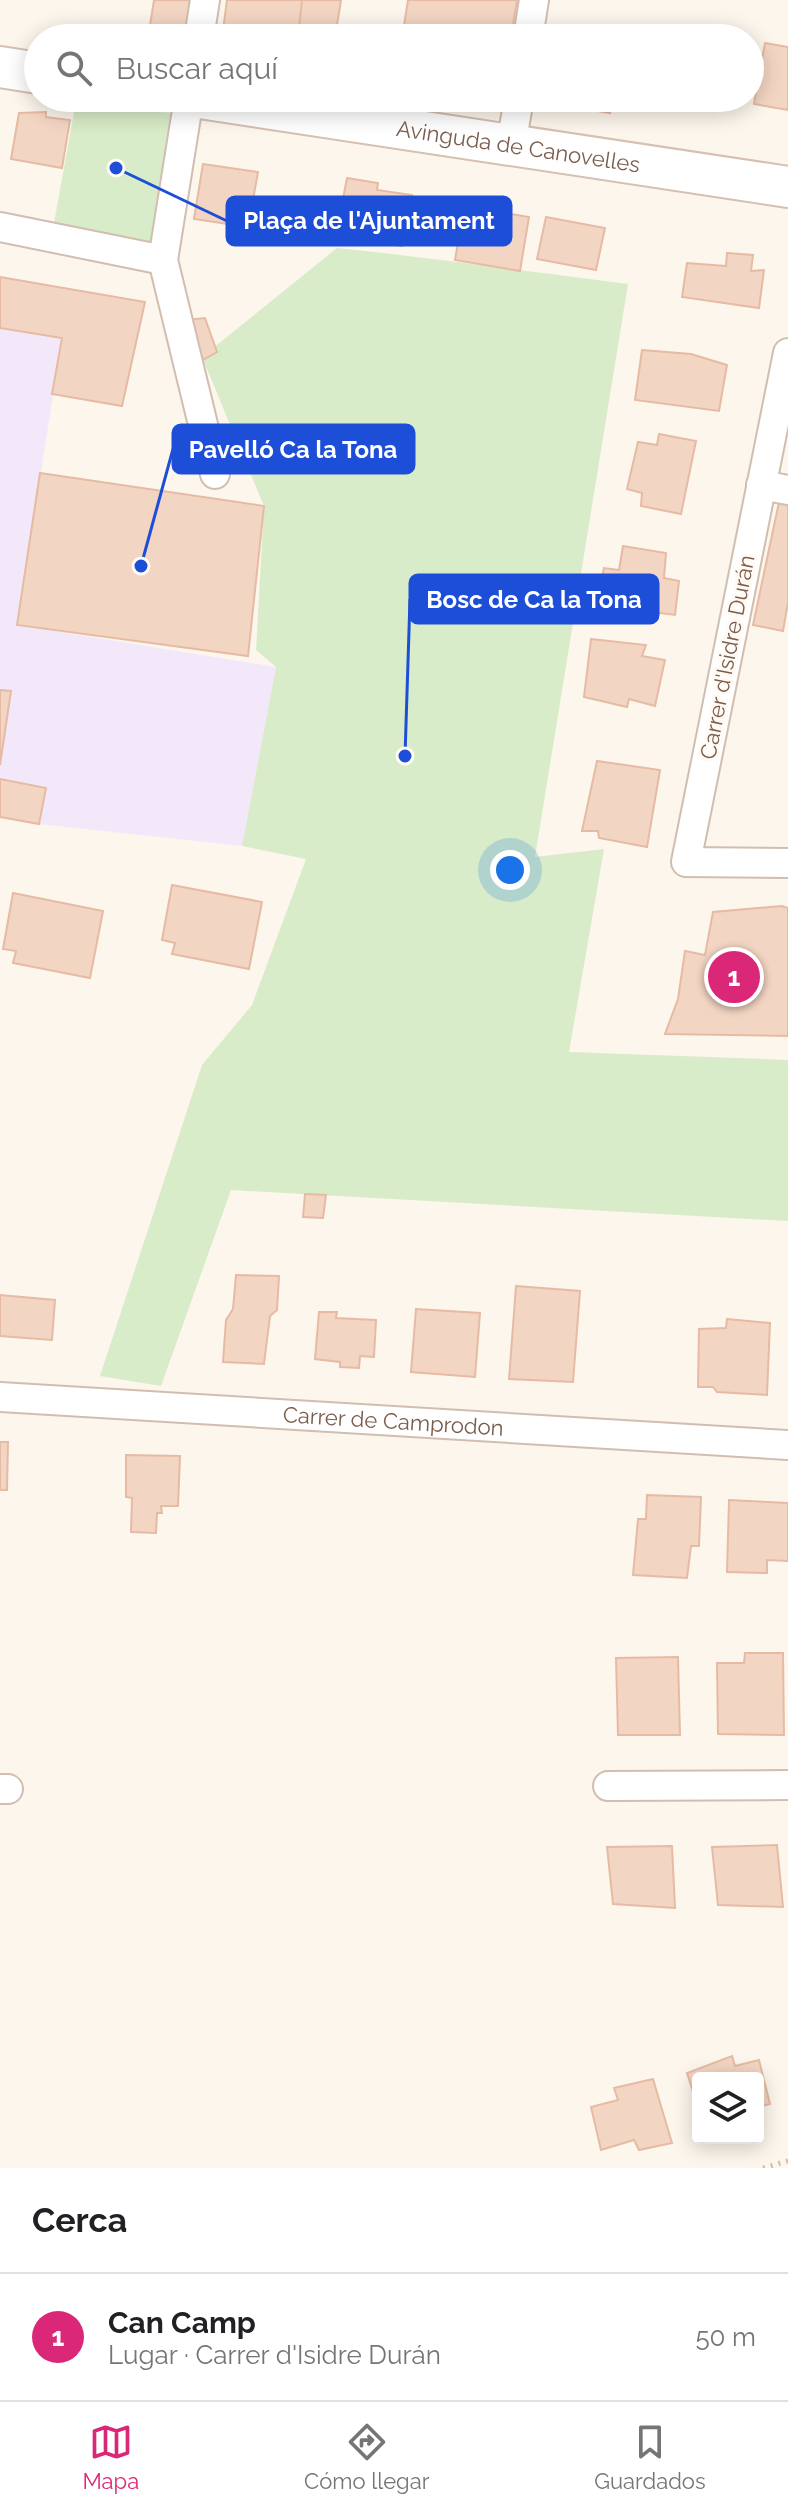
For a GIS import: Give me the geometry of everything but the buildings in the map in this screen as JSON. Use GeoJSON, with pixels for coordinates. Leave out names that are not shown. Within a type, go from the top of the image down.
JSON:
{"type":"FeatureCollection","features":[{"type":"Feature","properties":{"kind":"street"},"geometry":{"type":"LineString","coordinates":[[201,24],[205,0]]}},
{"type":"Feature","properties":{"kind":"street"},"geometry":{"type":"LineString","coordinates":[[530,24],[534,0]]}},
{"type":"Feature","properties":{"kind":"street"},"geometry":{"type":"LineString","coordinates":[[0,67],[24,71]]}},
{"type":"Feature","properties":{"kind":"street"},"geometry":{"type":"LineString","coordinates":[[187,112],[163,260],[215,474]]}},
{"type":"Feature","properties":{"kind":"street","name":"Avinguda de Canovelles"},"geometry":{"type":"LineString","coordinates":[[291,112],[788,187]]}},
{"type":"Feature","properties":{"kind":"street"},"geometry":{"type":"LineString","coordinates":[[511,146],[517,112]]}},
{"type":"Feature","properties":{"kind":"street"},"geometry":{"type":"LineString","coordinates":[[0,227],[163,260]]}},
{"type":"Feature","properties":{"kind":"street","name":"Carrer d'Isidre Durán"},"geometry":{"type":"LineString","coordinates":[[788,353],[775,488],[686,862],[788,863]]}},
{"type":"Feature","properties":{"kind":"street","name":"Carrer de Camprodon"},"geometry":{"type":"LineString","coordinates":[[0,1397],[788,1445]]}},
{"type":"Feature","properties":{"kind":"street"},"geometry":{"type":"LineString","coordinates":[[608,1786],[788,1785]]}},
{"type":"Feature","properties":{"kind":"path"},"geometry":{"type":"LineString","coordinates":[[763,2168],[788,2161]]}},
{"type":"Feature","properties":{"kind":"shaded area"},"geometry":{"type":"Polygon","coordinates":[[[0,328],[62,338],[17,625],[276,667],[242,846],[0,817],[0,328]]]}},
{"type":"Feature","properties":{"kind":"green space"},"geometry":{"type":"Polygon","coordinates":[[[74,112],[175,113],[157,247],[54,223],[74,112]]]}},
{"type":"Feature","properties":{"kind":"green space"},"geometry":{"type":"Polygon","coordinates":[[[337,248],[628,284],[535,857],[604,849],[569,1052],[788,1060],[788,1221],[231,1190],[161,1386],[100,1376],[202,1065],[252,1005],[306,859],[242,846],[276,667],[256,650],[264,506],[202,357],[337,248]]]}},
{"type":"Feature","properties":{"kind":"place","name":"Plaça de l'Ajuntament"},"geometry":{"type":"Point","coordinates":[116,168]}},
{"type":"Feature","properties":{"kind":"place","name":"Pavelló Ca la Tona"},"geometry":{"type":"Point","coordinates":[141,566]}},
{"type":"Feature","properties":{"kind":"place","name":"Bosc de Ca la Tona"},"geometry":{"type":"Point","coordinates":[405,756]}},
{"type":"Feature","properties":{"kind":"place","name":"Can Camp"},"geometry":{"type":"Point","coordinates":[734,977]}}]}
